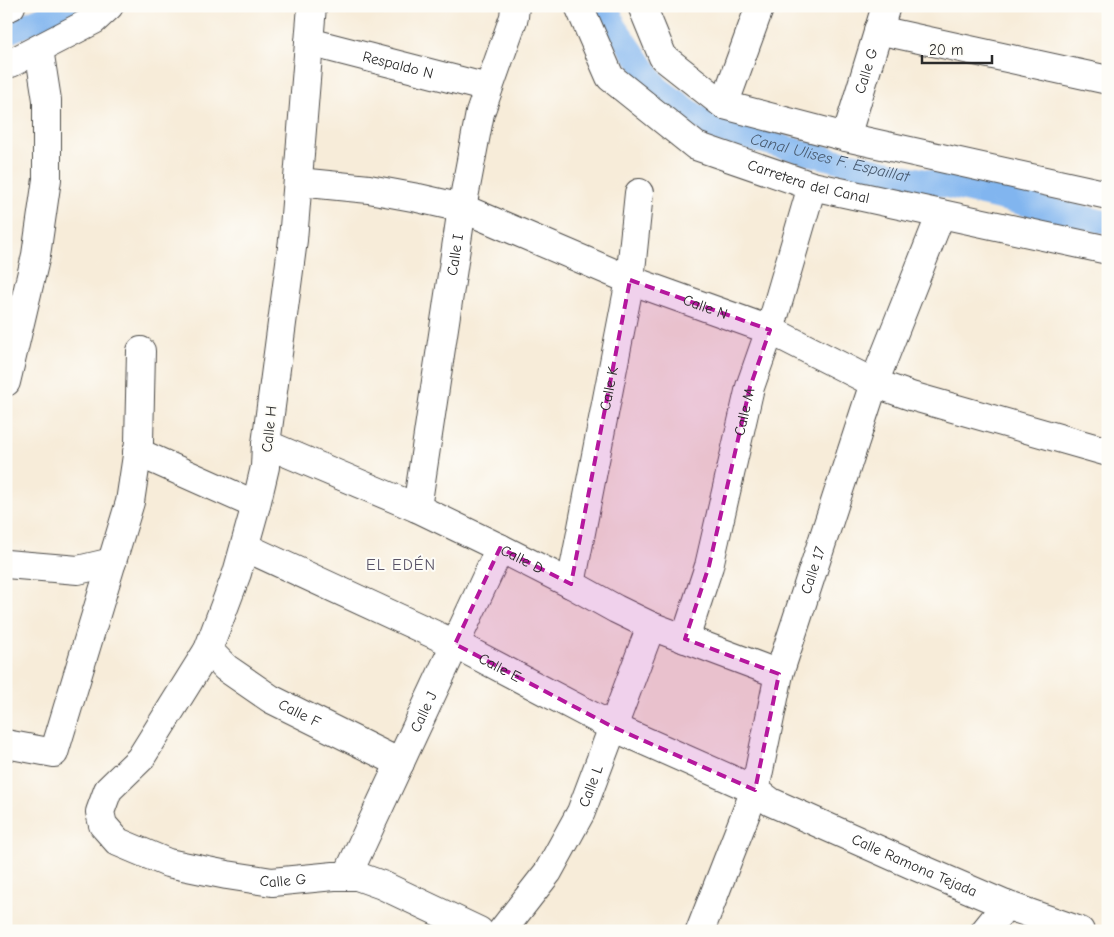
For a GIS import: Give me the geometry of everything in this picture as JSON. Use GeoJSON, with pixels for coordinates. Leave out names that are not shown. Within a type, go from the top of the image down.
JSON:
{"type":"FeatureCollection","features":[{"type":"Feature","properties":{"kind":"street"},"geometry":{"type":"LineString","coordinates":[[6,8],[11,6]]}},
{"type":"Feature","properties":{"kind":"street"},"geometry":{"type":"LineString","coordinates":[[6,64],[94,20],[110,6]]}},
{"type":"Feature","properties":{"kind":"street","name":"Calle H"},"geometry":{"type":"LineString","coordinates":[[100,812],[108,790],[140,759],[208,650],[245,547],[265,466],[266,444],[293,240],[312,6]]}},
{"type":"Feature","properties":{"kind":"street","name":"Calle I"},"geometry":{"type":"LineString","coordinates":[[417,508],[462,208],[480,113],[514,17],[515,6]]}},
{"type":"Feature","properties":{"kind":"street","name":"Carretera del Canal"},"geometry":{"type":"LineString","coordinates":[[579,6],[610,77],[696,146],[812,186],[1108,250]]}},
{"type":"Feature","properties":{"kind":"street"},"geometry":{"type":"LineString","coordinates":[[642,6],[663,57],[724,105],[846,137],[1108,195]]}},
{"type":"Feature","properties":{"kind":"street"},"geometry":{"type":"LineString","coordinates":[[724,105],[760,6]]}},
{"type":"Feature","properties":{"kind":"street"},"geometry":{"type":"LineString","coordinates":[[882,18],[1108,80]]}},
{"type":"Feature","properties":{"kind":"street","name":"Calle G"},"geometry":{"type":"LineString","coordinates":[[846,137],[882,18]]}},
{"type":"Feature","properties":{"kind":"street","name":"Respaldo N"},"geometry":{"type":"LineString","coordinates":[[309,42],[488,88]]}},
{"type":"Feature","properties":{"kind":"street"},"geometry":{"type":"LineString","coordinates":[[6,382],[36,255],[47,179],[47,100],[39,49]]}},
{"type":"Feature","properties":{"kind":"street","name":"Calle N"},"geometry":{"type":"LineString","coordinates":[[298,182],[369,189],[462,208],[630,280],[770,330],[874,383],[911,396],[1108,452]]}},
{"type":"Feature","properties":{"kind":"street","name":"Calle M"},"geometry":{"type":"LineString","coordinates":[[685,639],[709,566],[750,387],[770,330],[812,186]]}},
{"type":"Feature","properties":{"kind":"street","name":"Calle K"},"geometry":{"type":"LineString","coordinates":[[571,584],[630,280],[639,193]]}},
{"type":"Feature","properties":{"kind":"street","name":"Calle 17"},"geometry":{"type":"LineString","coordinates":[[700,931],[755,790],[779,674],[874,383],[941,214]]}},
{"type":"Feature","properties":{"kind":"street"},"geometry":{"type":"LineString","coordinates":[[6,744],[54,754],[130,502],[138,442],[141,351]]}},
{"type":"Feature","properties":{"kind":"street","name":"Calle D"},"geometry":{"type":"LineString","coordinates":[[266,444],[417,508],[500,548],[651,626],[779,674]]}},
{"type":"Feature","properties":{"kind":"street"},"geometry":{"type":"LineString","coordinates":[[137,452],[256,505]]}},
{"type":"Feature","properties":{"kind":"street","name":"Calle E"},"geometry":{"type":"LineString","coordinates":[[245,547],[455,644],[613,727],[755,790]]}},
{"type":"Feature","properties":{"kind":"street","name":"Calle J"},"geometry":{"type":"LineString","coordinates":[[347,876],[500,548]]}},
{"type":"Feature","properties":{"kind":"street"},"geometry":{"type":"LineString","coordinates":[[6,564],[78,570],[112,562]]}},
{"type":"Feature","properties":{"kind":"street","name":"Calle L"},"geometry":{"type":"LineString","coordinates":[[502,931],[548,872],[582,812],[651,626]]}},
{"type":"Feature","properties":{"kind":"street","name":"Calle F"},"geometry":{"type":"LineString","coordinates":[[208,650],[226,668],[271,699],[400,763]]}},
{"type":"Feature","properties":{"kind":"street","name":"Calle Ramona Tejada"},"geometry":{"type":"LineString","coordinates":[[755,790],[771,802],[1006,905],[1080,931]]}},
{"type":"Feature","properties":{"kind":"street","name":"Calle G"},"geometry":{"type":"LineString","coordinates":[[100,812],[103,825],[118,842],[168,863],[272,882],[334,876],[356,876],[382,885],[478,931]]}},
{"type":"Feature","properties":{"kind":"street"},"geometry":{"type":"LineString","coordinates":[[986,931],[1006,905]]}},
{"type":"Feature","properties":{"kind":"highlighted area"},"geometry":{"type":"Polygon","coordinates":[[[630,280],[770,330],[750,387],[709,566],[685,639],[779,674],[755,790],[613,727],[455,644],[500,548],[571,584],[630,280]]]}},
{"type":"Feature","properties":{"kind":"waterway","name":"Canal Ulises F. Espaillat"},"geometry":{"type":"LineString","coordinates":[[6,33],[70,6]]}},
{"type":"Feature","properties":{"kind":"waterway","name":"Canal Ulises F. Espaillat"},"geometry":{"type":"LineString","coordinates":[[607,6],[614,25],[658,88],[716,130],[847,163],[1108,223]]}},
{"type":"Feature","properties":{"kind":"district","name":"EL EDÉN"},"geometry":{"type":"Point","coordinates":[401,565]}}]}
